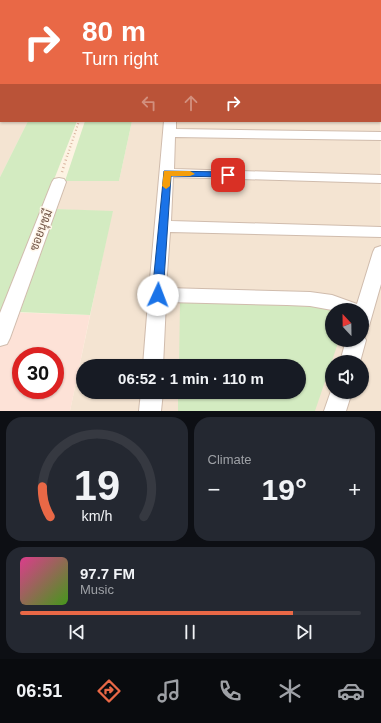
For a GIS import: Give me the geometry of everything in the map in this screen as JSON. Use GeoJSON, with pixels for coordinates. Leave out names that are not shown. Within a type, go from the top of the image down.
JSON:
{"type":"FeatureCollection","features":[{"type":"Feature","properties":{"kind":"street"},"geometry":{"type":"LineString","coordinates":[[153,359],[169,127],[381,136]]}},
{"type":"Feature","properties":{"kind":"street"},"geometry":{"type":"LineString","coordinates":[[167,173],[381,179]]}},
{"type":"Feature","properties":{"kind":"street","name":"ซอยนุชมี"},"geometry":{"type":"LineString","coordinates":[[0,338],[59,182]]}},
{"type":"Feature","properties":{"kind":"street"},"geometry":{"type":"LineString","coordinates":[[162,226],[381,232]]}},
{"type":"Feature","properties":{"kind":"street"},"geometry":{"type":"LineString","coordinates":[[364,303],[381,252]]}},
{"type":"Feature","properties":{"kind":"street"},"geometry":{"type":"LineString","coordinates":[[158,295],[307,298],[332,303]]}},
{"type":"Feature","properties":{"kind":"street"},"geometry":{"type":"LineString","coordinates":[[150,411],[151,399]]}},
{"type":"Feature","properties":{"kind":"street"},"geometry":{"type":"LineString","coordinates":[[335,411],[339,399]]}},
{"type":"Feature","properties":{"kind":"path"},"geometry":{"type":"LineString","coordinates":[[59,182],[79,122]]}},
{"type":"Feature","properties":{"kind":"shaded area"},"geometry":{"type":"Polygon","coordinates":[[[0,122],[28,122],[0,177],[0,122]]]}},
{"type":"Feature","properties":{"kind":"shaded area"},"geometry":{"type":"Polygon","coordinates":[[[132,122],[380,122],[381,411],[70,411],[76,383],[76,399],[306,399],[306,359],[81,359],[112,212],[56,209],[65,181],[119,181],[132,122]]]}},
{"type":"Feature","properties":{"kind":"shaded area"},"geometry":{"type":"Polygon","coordinates":[[[2,312],[90,315],[81,359],[76,359],[76,382],[70,411],[0,411],[0,317],[2,312]]]}},
{"type":"Feature","properties":{"kind":"green space"},"geometry":{"type":"Polygon","coordinates":[[[28,122],[77,122],[0,317],[0,177],[28,122]]]}},
{"type":"Feature","properties":{"kind":"green space"},"geometry":{"type":"Polygon","coordinates":[[[85,122],[132,122],[119,181],[65,181],[85,122]]]}},
{"type":"Feature","properties":{"kind":"green space"},"geometry":{"type":"Polygon","coordinates":[[[56,209],[113,211],[90,315],[18,312],[56,209]]]}},
{"type":"Feature","properties":{"kind":"green space"},"geometry":{"type":"Polygon","coordinates":[[[180,302],[325,307],[325,347],[337,347],[334,355],[325,355],[325,381],[315,411],[178,411],[178,399],[306,399],[306,359],[179,359],[180,302]]]}},
{"type":"Feature","properties":{"kind":"slow traffic"},"geometry":{"type":"LineString","coordinates":[[166,186],[167,173],[190,174]]}},
{"type":"Feature","properties":{"kind":"route"},"geometry":{"type":"LineString","coordinates":[[158,295],[158,272],[167,173],[228,175]]}}]}
